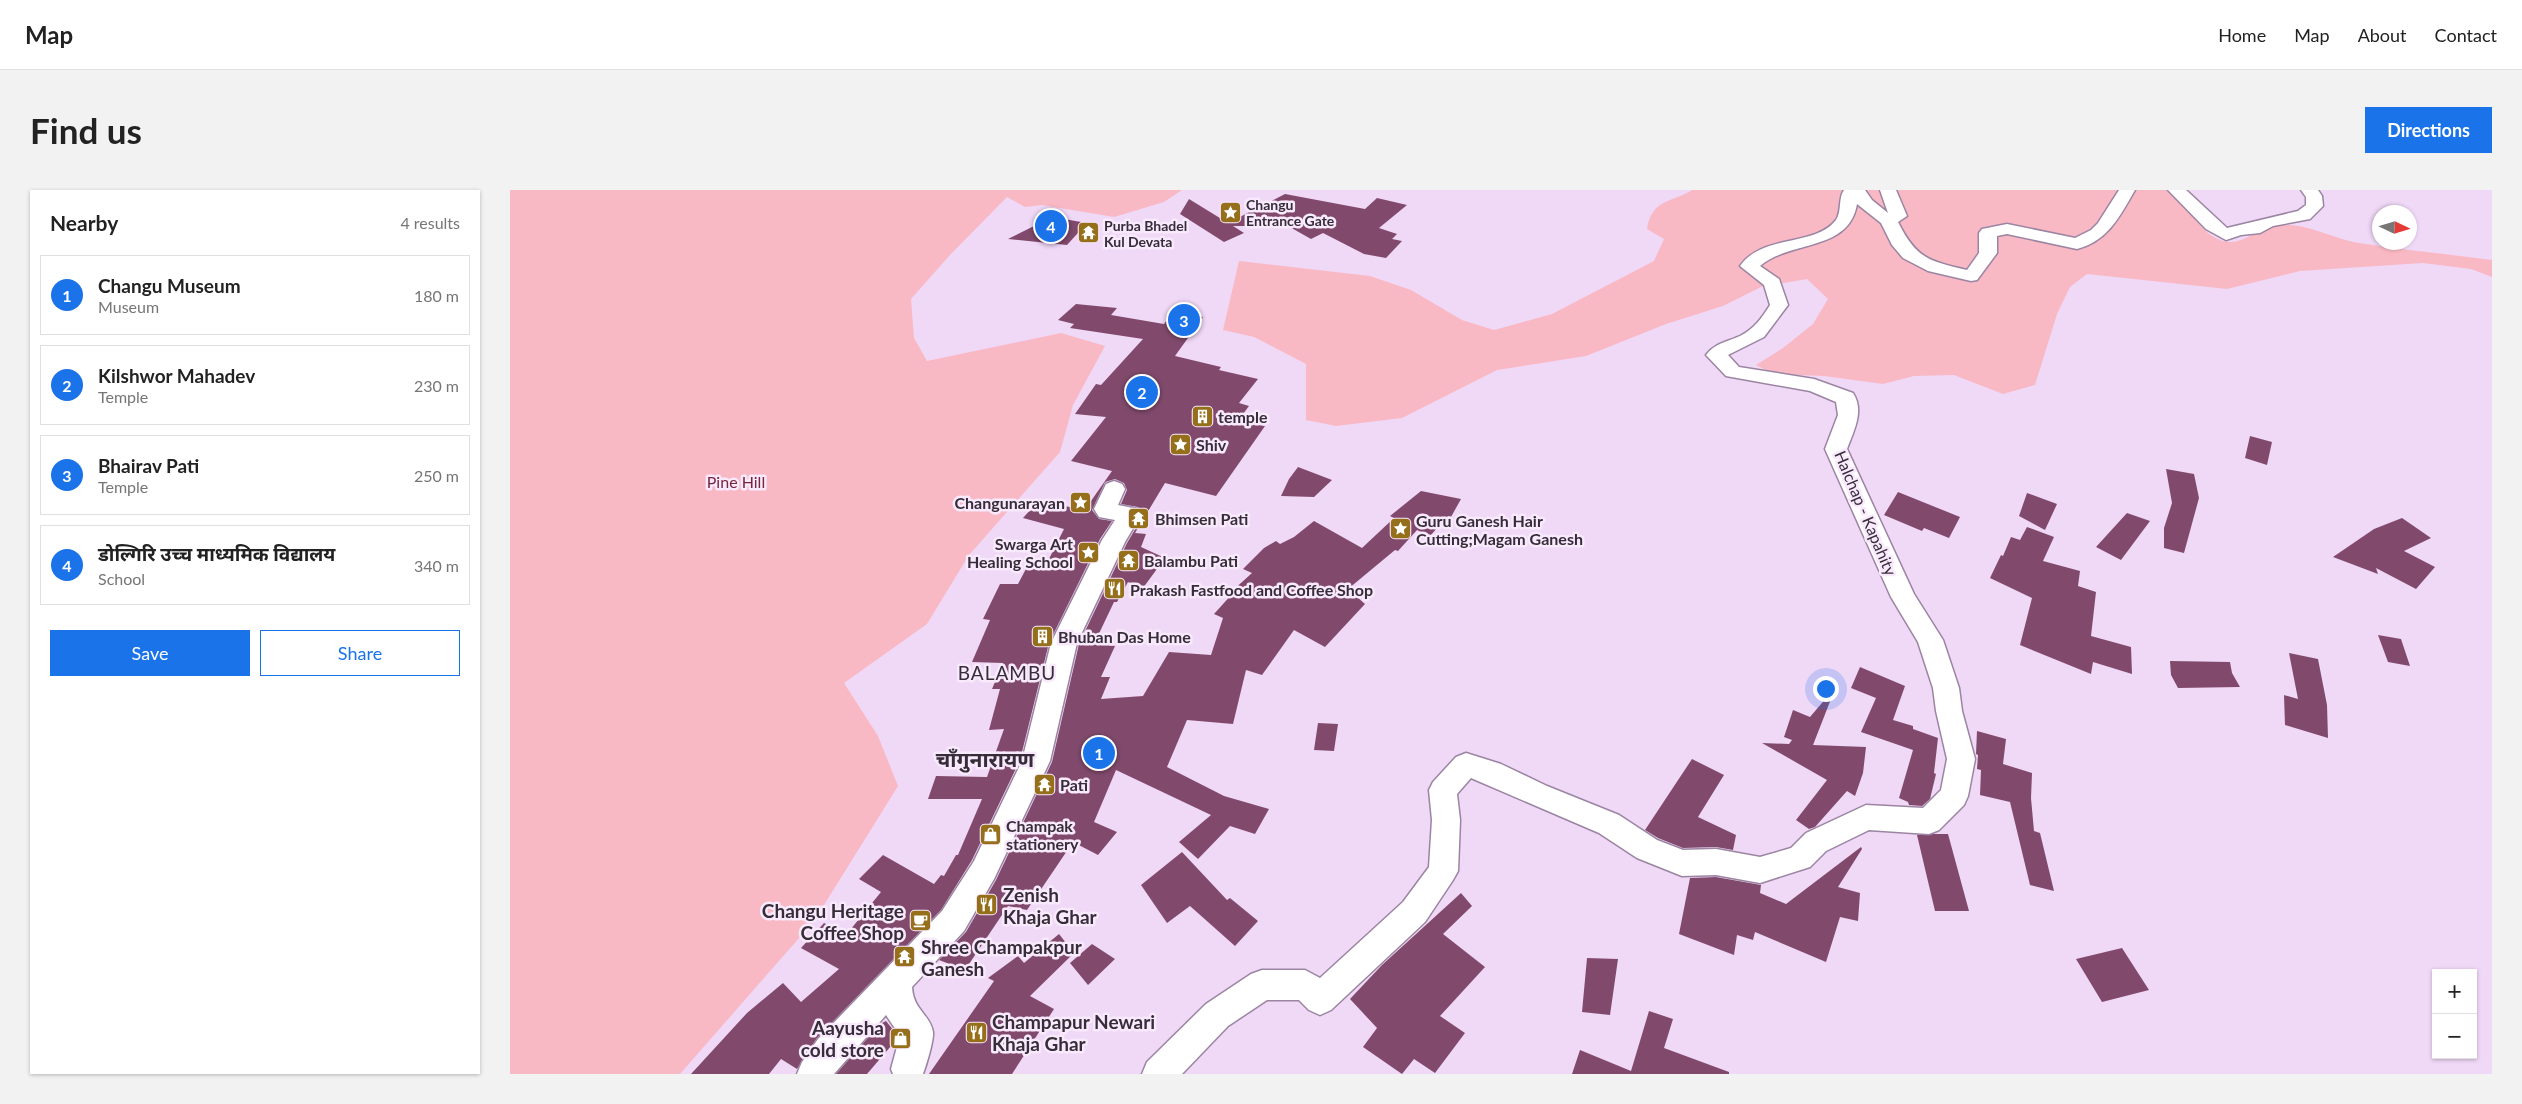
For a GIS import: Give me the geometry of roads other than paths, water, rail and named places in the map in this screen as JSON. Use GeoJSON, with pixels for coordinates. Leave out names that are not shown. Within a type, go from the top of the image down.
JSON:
{"type":"FeatureCollection","features":[{"type":"Feature","properties":{"kind":"street","name":"Halchap - Kapahity"},"geometry":{"type":"LineString","coordinates":[[1159,1074],[1217,1015],[1262,985],[1305,985],[1320,999],[1414,912],[1442,871],[1446,820],[1443,790],[1466,765],[1491,772],[1537,796],[1609,824],[1646,849],[1682,863],[1716,862],[1760,870],[1800,858],[1816,842],[1866,817],[1930,821],[1954,796],[1961,759],[1949,711],[1946,688],[1930,640],[1903,597],[1836,449],[1848,416],[1846,398],[1814,385],[1733,372],[1716,355],[1724,347],[1748,340],[1769,324],[1780,305],[1772,283],[1749,266],[1752,263],[1768,252],[1830,232],[1844,222],[1850,193],[1856,190],[1859,196],[1877,214],[1888,220]]}},
{"type":"Feature","properties":{"kind":"street"},"geometry":{"type":"LineString","coordinates":[[1888,190],[1898,216],[1888,220],[1904,249],[1923,261],[1942,269],[1971,276],[1988,253],[1988,233],[2007,229],[2077,244],[2097,234],[2105,226],[2127,190]]}},
{"type":"Feature","properties":{"kind":"street"},"geometry":{"type":"LineString","coordinates":[[2176,190],[2200,211],[2216,230],[2226,235],[2238,230],[2254,229],[2268,222],[2304,215],[2315,206],[2314,196],[2309,190]]}},
{"type":"Feature","properties":{"kind":"street"},"geometry":{"type":"LineString","coordinates":[[814,1074],[830,1051],[953,921],[984,870],[1023,792],[1036,761],[1064,643],[1114,540],[1130,515],[1106,509],[1114,489]]}},
{"type":"Feature","properties":{"kind":"street"},"geometry":{"type":"LineString","coordinates":[[896,981],[897,1004],[917,1033],[908,1069]]}},
{"type":"Feature","properties":{"kind":"place","name":"Changu Entrance Gate"},"geometry":{"type":"Point","coordinates":[1230,212]}},
{"type":"Feature","properties":{"kind":"place","name":"डोल्गिरि उच्च माध्यमिक विद्यालय"},"geometry":{"type":"Point","coordinates":[1051,226]}},
{"type":"Feature","properties":{"kind":"place","name":"Purba Bhadel Kul Devata"},"geometry":{"type":"Point","coordinates":[1088,233]}},
{"type":"Feature","properties":{"kind":"place","name":"Bhairav Pati"},"geometry":{"type":"Point","coordinates":[1184,320]}},
{"type":"Feature","properties":{"kind":"place","name":"Kilshwor Mahadev"},"geometry":{"type":"Point","coordinates":[1142,392]}},
{"type":"Feature","properties":{"kind":"place","name":"temple"},"geometry":{"type":"Point","coordinates":[1202,416]}},
{"type":"Feature","properties":{"kind":"place","name":"Shiv"},"geometry":{"type":"Point","coordinates":[1180,444]}},
{"type":"Feature","properties":{"kind":"place","name":"Changunarayan"},"geometry":{"type":"Point","coordinates":[1081,502]}},
{"type":"Feature","properties":{"kind":"place","name":"Bhimsen Pati"},"geometry":{"type":"Point","coordinates":[1139,518]}},
{"type":"Feature","properties":{"kind":"place","name":"Guru Ganesh Hair Cutting;Magam Ganesh"},"geometry":{"type":"Point","coordinates":[1400,529]}},
{"type":"Feature","properties":{"kind":"place","name":"Swarga Art Healing School"},"geometry":{"type":"Point","coordinates":[1089,552]}},
{"type":"Feature","properties":{"kind":"place","name":"Balambu Pati"},"geometry":{"type":"Point","coordinates":[1128,560]}},
{"type":"Feature","properties":{"kind":"place","name":"Prakash Fastfood and Coffee Shop"},"geometry":{"type":"Point","coordinates":[1114,589]}},
{"type":"Feature","properties":{"kind":"place","name":"Bhuban Das Home"},"geometry":{"type":"Point","coordinates":[1042,636]}},
{"type":"Feature","properties":{"kind":"place","name":"Changu Museum"},"geometry":{"type":"Point","coordinates":[1099,753]}},
{"type":"Feature","properties":{"kind":"place","name":"Pati"},"geometry":{"type":"Point","coordinates":[1044,784]}},
{"type":"Feature","properties":{"kind":"place","name":"Champak stationery"},"geometry":{"type":"Point","coordinates":[990,834]}},
{"type":"Feature","properties":{"kind":"place","name":"Zenish Khaja Ghar"},"geometry":{"type":"Point","coordinates":[987,905]}},
{"type":"Feature","properties":{"kind":"place","name":"Changu Heritage Coffee Shop"},"geometry":{"type":"Point","coordinates":[920,921]}},
{"type":"Feature","properties":{"kind":"place","name":"Shree Champakpur Ganesh"},"geometry":{"type":"Point","coordinates":[905,957]}},
{"type":"Feature","properties":{"kind":"place","name":"Champapur Newari Khaja Ghar"},"geometry":{"type":"Point","coordinates":[976,1032]}},
{"type":"Feature","properties":{"kind":"place","name":"Aayusha cold store"},"geometry":{"type":"Point","coordinates":[900,1038]}},
{"type":"Feature","properties":{"kind":"district","name":"BALAMBU"},"geometry":{"type":"Point","coordinates":[1007,672]}},
{"type":"Feature","properties":{"kind":"district","name":"चाँगुनारायण"},"geometry":{"type":"Point","coordinates":[985,758]}},
{"type":"Feature","properties":{"kind":"park label","name":"Pine Hill"},"geometry":{"type":"Point","coordinates":[736,481]}}]}
